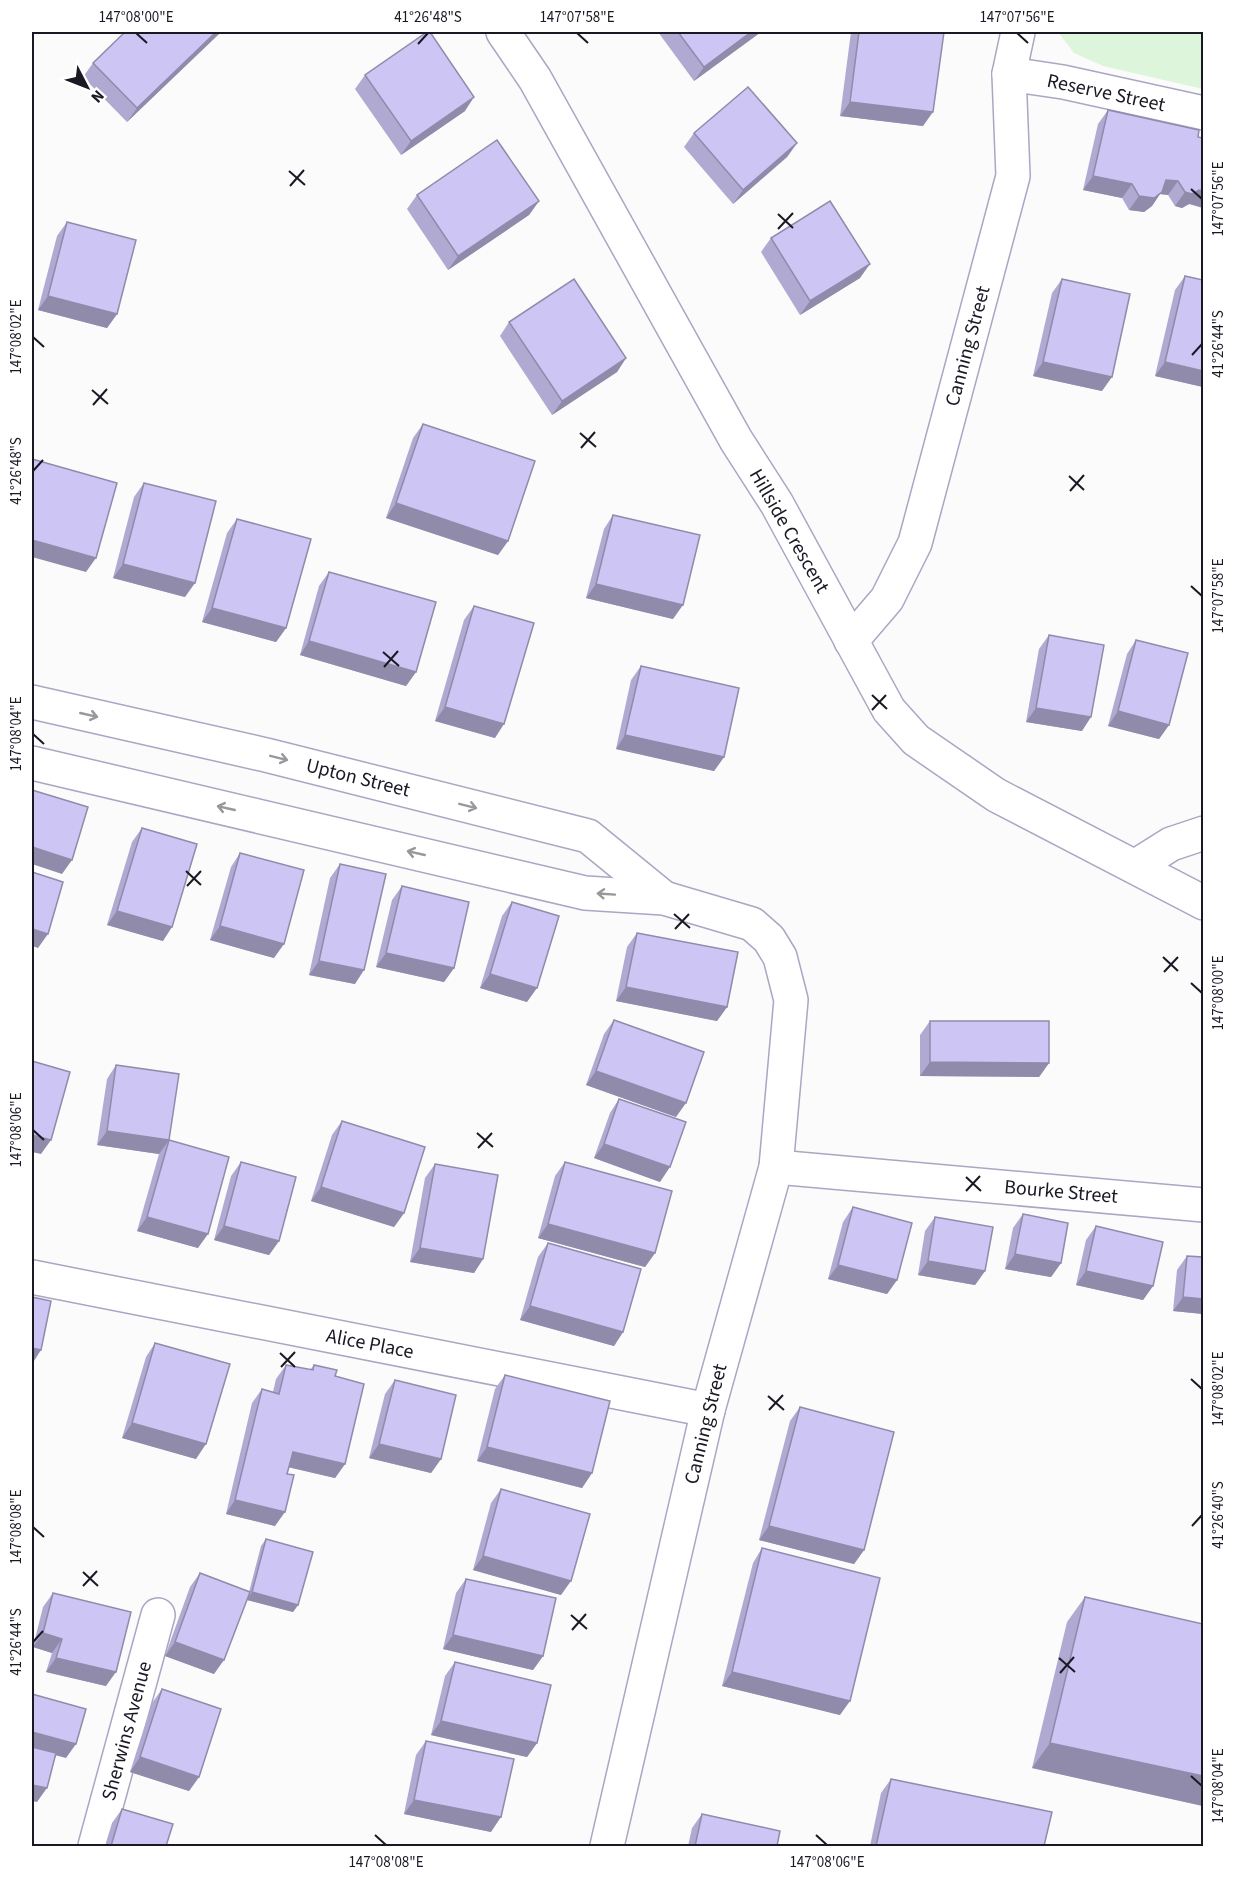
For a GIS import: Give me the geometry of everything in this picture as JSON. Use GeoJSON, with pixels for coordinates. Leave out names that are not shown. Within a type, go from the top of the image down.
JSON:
{"type":"FeatureCollection","features":[{"type":"Feature","properties":{"kind":"street","name":"Hillside Crescent"},"geometry":{"type":"LineString","coordinates":[[503,32],[535,79],[591,176],[736,440],[777,504],[889,710],[916,740],[996,795],[1136,866],[1203,903]]}},
{"type":"Feature","properties":{"kind":"street","name":"Canning Street"},"geometry":{"type":"LineString","coordinates":[[851,641],[887,599],[915,543],[1013,176],[1009,74],[1018,32]]}},
{"type":"Feature","properties":{"kind":"street","name":"Reserve Street"},"geometry":{"type":"LineString","coordinates":[[1009,74],[1063,82],[1203,114]]}},
{"type":"Feature","properties":{"kind":"street","name":"Upton Street"},"geometry":{"type":"LineString","coordinates":[[32,702],[266,755],[588,836],[664,898]]}},
{"type":"Feature","properties":{"kind":"street","name":"Upton Street"},"geometry":{"type":"LineString","coordinates":[[32,763],[585,893],[664,898],[752,924],[769,939],[780,957],[790,1000]]}},
{"type":"Feature","properties":{"kind":"street"},"geometry":{"type":"LineString","coordinates":[[1136,866],[1171,844],[1203,833]]}},
{"type":"Feature","properties":{"kind":"street","name":"Canning Street"},"geometry":{"type":"LineString","coordinates":[[607,1846],[708,1410],[776,1167],[790,1000]]}},
{"type":"Feature","properties":{"kind":"street","name":"Bourke Street"},"geometry":{"type":"LineString","coordinates":[[776,1167],[1203,1205]]}},
{"type":"Feature","properties":{"kind":"street","name":"Alice Place"},"geometry":{"type":"LineString","coordinates":[[32,1277],[708,1410]]}},
{"type":"Feature","properties":{"kind":"street","name":"Sherwins Avenue"},"geometry":{"type":"LineString","coordinates":[[95,1846],[158,1615]]}},
{"type":"Feature","properties":{"kind":"green space"},"geometry":{"type":"Polygon","coordinates":[[[1058,32],[1203,32],[1203,89],[1103,66],[1074,53],[1058,32]]]}},
{"type":"Feature","properties":{"kind":"building"},"geometry":{"type":"Polygon","coordinates":[[[125,32],[216,32],[137,108],[93,63],[125,32]]]}},
{"type":"Feature","properties":{"kind":"building"},"geometry":{"type":"Polygon","coordinates":[[[430,32],[474,97],[411,141],[365,75],[430,32]]]}},
{"type":"Feature","properties":{"kind":"building"},"geometry":{"type":"Polygon","coordinates":[[[678,32],[751,32],[704,67],[678,32]]]}},
{"type":"Feature","properties":{"kind":"building"},"geometry":{"type":"Polygon","coordinates":[[[859,32],[944,32],[933,112],[850,102],[859,32]]]}},
{"type":"Feature","properties":{"kind":"building"},"geometry":{"type":"Polygon","coordinates":[[[748,87],[797,143],[743,190],[694,133],[748,87]]]}},
{"type":"Feature","properties":{"kind":"building"},"geometry":{"type":"Polygon","coordinates":[[[1108,110],[1199,130],[1198,137],[1203,138],[1203,191],[1199,190],[1192,194],[1185,192],[1178,181],[1166,180],[1162,192],[1154,198],[1139,196],[1132,184],[1093,176],[1108,110]]]}},
{"type":"Feature","properties":{"kind":"building"},"geometry":{"type":"Polygon","coordinates":[[[497,140],[539,201],[458,256],[417,195],[497,140]]]}},
{"type":"Feature","properties":{"kind":"building"},"geometry":{"type":"Polygon","coordinates":[[[830,201],[870,264],[810,301],[771,238],[830,201]]]}},
{"type":"Feature","properties":{"kind":"building"},"geometry":{"type":"Polygon","coordinates":[[[67,222],[136,240],[117,314],[48,296],[67,222]]]}},
{"type":"Feature","properties":{"kind":"building"},"geometry":{"type":"Polygon","coordinates":[[[1185,276],[1203,280],[1203,371],[1165,362],[1185,276]]]}},
{"type":"Feature","properties":{"kind":"building"},"geometry":{"type":"Polygon","coordinates":[[[574,279],[626,358],[562,401],[509,322],[574,279]]]}},
{"type":"Feature","properties":{"kind":"building"},"geometry":{"type":"Polygon","coordinates":[[[1062,279],[1130,294],[1112,377],[1043,362],[1062,279]]]}},
{"type":"Feature","properties":{"kind":"building"},"geometry":{"type":"Polygon","coordinates":[[[423,424],[535,461],[508,541],[396,503],[423,424]]]}},
{"type":"Feature","properties":{"kind":"building"},"geometry":{"type":"Polygon","coordinates":[[[32,459],[117,483],[96,558],[32,540],[32,459]]]}},
{"type":"Feature","properties":{"kind":"building"},"geometry":{"type":"Polygon","coordinates":[[[144,483],[216,501],[195,583],[123,564],[144,483]]]}},
{"type":"Feature","properties":{"kind":"building"},"geometry":{"type":"Polygon","coordinates":[[[613,515],[700,535],[683,605],[596,584],[613,515]]]}},
{"type":"Feature","properties":{"kind":"building"},"geometry":{"type":"Polygon","coordinates":[[[237,519],[311,539],[286,628],[212,608],[237,519]]]}},
{"type":"Feature","properties":{"kind":"building"},"geometry":{"type":"Polygon","coordinates":[[[329,572],[436,602],[416,672],[309,641],[329,572]]]}},
{"type":"Feature","properties":{"kind":"building"},"geometry":{"type":"Polygon","coordinates":[[[474,606],[534,623],[504,724],[445,707],[474,606]]]}},
{"type":"Feature","properties":{"kind":"building"},"geometry":{"type":"Polygon","coordinates":[[[1049,635],[1104,645],[1091,717],[1036,708],[1049,635]]]}},
{"type":"Feature","properties":{"kind":"building"},"geometry":{"type":"Polygon","coordinates":[[[1136,640],[1188,653],[1169,725],[1118,711],[1136,640]]]}},
{"type":"Feature","properties":{"kind":"building"},"geometry":{"type":"Polygon","coordinates":[[[641,666],[739,688],[724,757],[625,735],[641,666]]]}},
{"type":"Feature","properties":{"kind":"building"},"geometry":{"type":"Polygon","coordinates":[[[32,790],[88,807],[72,860],[32,847],[32,790]]]}},
{"type":"Feature","properties":{"kind":"building"},"geometry":{"type":"Polygon","coordinates":[[[142,828],[197,844],[172,927],[117,911],[142,828]]]}},
{"type":"Feature","properties":{"kind":"building"},"geometry":{"type":"Polygon","coordinates":[[[240,853],[304,870],[284,944],[220,926],[240,853]]]}},
{"type":"Feature","properties":{"kind":"building"},"geometry":{"type":"Polygon","coordinates":[[[340,864],[386,874],[364,970],[319,961],[340,864]]]}},
{"type":"Feature","properties":{"kind":"building"},"geometry":{"type":"Polygon","coordinates":[[[32,872],[63,882],[48,934],[32,929],[32,872]]]}},
{"type":"Feature","properties":{"kind":"building"},"geometry":{"type":"Polygon","coordinates":[[[402,886],[469,902],[454,968],[386,953],[402,886]]]}},
{"type":"Feature","properties":{"kind":"building"},"geometry":{"type":"Polygon","coordinates":[[[512,902],[559,916],[537,988],[490,974],[512,902]]]}},
{"type":"Feature","properties":{"kind":"building"},"geometry":{"type":"Polygon","coordinates":[[[637,933],[738,952],[727,1007],[626,987],[637,933]]]}},
{"type":"Feature","properties":{"kind":"building"},"geometry":{"type":"Polygon","coordinates":[[[614,1020],[704,1052],[686,1103],[596,1071],[614,1020]]]}},
{"type":"Feature","properties":{"kind":"building"},"geometry":{"type":"Polygon","coordinates":[[[930,1021],[1049,1021],[1049,1063],[930,1062],[930,1021]]]}},
{"type":"Feature","properties":{"kind":"building"},"geometry":{"type":"Polygon","coordinates":[[[32,1061],[70,1072],[51,1140],[32,1135],[32,1061]]]}},
{"type":"Feature","properties":{"kind":"building"},"geometry":{"type":"Polygon","coordinates":[[[116,1065],[179,1074],[169,1140],[107,1131],[116,1065]]]}},
{"type":"Feature","properties":{"kind":"building"},"geometry":{"type":"Polygon","coordinates":[[[619,1099],[686,1122],[670,1167],[604,1144],[619,1099]]]}},
{"type":"Feature","properties":{"kind":"building"},"geometry":{"type":"Polygon","coordinates":[[[342,1121],[425,1147],[404,1213],[321,1187],[342,1121]]]}},
{"type":"Feature","properties":{"kind":"building"},"geometry":{"type":"Polygon","coordinates":[[[169,1140],[229,1157],[208,1234],[147,1217],[169,1140]]]}},
{"type":"Feature","properties":{"kind":"building"},"geometry":{"type":"Polygon","coordinates":[[[241,1162],[296,1177],[279,1241],[224,1226],[241,1162]]]}},
{"type":"Feature","properties":{"kind":"building"},"geometry":{"type":"Polygon","coordinates":[[[565,1162],[672,1191],[655,1253],[548,1224],[565,1162]]]}},
{"type":"Feature","properties":{"kind":"building"},"geometry":{"type":"Polygon","coordinates":[[[435,1164],[498,1175],[483,1259],[420,1248],[435,1164]]]}},
{"type":"Feature","properties":{"kind":"building"},"geometry":{"type":"Polygon","coordinates":[[[853,1207],[912,1223],[897,1280],[838,1265],[853,1207]]]}},
{"type":"Feature","properties":{"kind":"building"},"geometry":{"type":"Polygon","coordinates":[[[1023,1214],[1068,1223],[1061,1263],[1015,1254],[1023,1214]]]}},
{"type":"Feature","properties":{"kind":"building"},"geometry":{"type":"Polygon","coordinates":[[[935,1217],[993,1227],[985,1271],[928,1261],[935,1217]]]}},
{"type":"Feature","properties":{"kind":"building"},"geometry":{"type":"Polygon","coordinates":[[[1096,1226],[1163,1242],[1153,1286],[1086,1271],[1096,1226]]]}},
{"type":"Feature","properties":{"kind":"building"},"geometry":{"type":"Polygon","coordinates":[[[548,1243],[641,1269],[623,1332],[530,1306],[548,1243]]]}},
{"type":"Feature","properties":{"kind":"building"},"geometry":{"type":"Polygon","coordinates":[[[1187,1256],[1203,1257],[1203,1299],[1183,1297],[1187,1256]]]}},
{"type":"Feature","properties":{"kind":"building"},"geometry":{"type":"Polygon","coordinates":[[[32,1297],[51,1301],[41,1350],[32,1348],[32,1297]]]}},
{"type":"Feature","properties":{"kind":"building"},"geometry":{"type":"Polygon","coordinates":[[[155,1343],[230,1364],[206,1444],[132,1423],[155,1343]]]}},
{"type":"Feature","properties":{"kind":"building"},"geometry":{"type":"Polygon","coordinates":[[[286,1365],[313,1370],[314,1365],[337,1370],[335,1376],[364,1384],[345,1464],[293,1452],[287,1474],[294,1475],[285,1512],[235,1500],[262,1389],[279,1394],[286,1365]]]}},
{"type":"Feature","properties":{"kind":"building"},"geometry":{"type":"Polygon","coordinates":[[[505,1375],[610,1401],[592,1473],[487,1447],[505,1375]]]}},
{"type":"Feature","properties":{"kind":"building"},"geometry":{"type":"Polygon","coordinates":[[[395,1380],[456,1395],[441,1459],[379,1444],[395,1380]]]}},
{"type":"Feature","properties":{"kind":"building"},"geometry":{"type":"Polygon","coordinates":[[[800,1407],[894,1432],[864,1550],[769,1526],[800,1407]]]}},
{"type":"Feature","properties":{"kind":"building"},"geometry":{"type":"Polygon","coordinates":[[[501,1489],[590,1514],[571,1581],[483,1556],[501,1489]]]}},
{"type":"Feature","properties":{"kind":"building"},"geometry":{"type":"Polygon","coordinates":[[[266,1539],[313,1552],[298,1605],[252,1592],[266,1539]]]}},
{"type":"Feature","properties":{"kind":"building"},"geometry":{"type":"Polygon","coordinates":[[[762,1548],[880,1578],[850,1701],[732,1672],[762,1548]]]}},
{"type":"Feature","properties":{"kind":"building"},"geometry":{"type":"Polygon","coordinates":[[[200,1573],[250,1592],[224,1660],[175,1642],[200,1573]]]}},
{"type":"Feature","properties":{"kind":"building"},"geometry":{"type":"Polygon","coordinates":[[[466,1579],[556,1598],[543,1656],[453,1635],[466,1579]]]}},
{"type":"Feature","properties":{"kind":"building"},"geometry":{"type":"Polygon","coordinates":[[[53,1593],[131,1612],[116,1672],[56,1658],[62,1639],[43,1633],[53,1593]]]}},
{"type":"Feature","properties":{"kind":"building"},"geometry":{"type":"Polygon","coordinates":[[[1085,1597],[1203,1624],[1203,1776],[1050,1743],[1085,1597]]]}},
{"type":"Feature","properties":{"kind":"building"},"geometry":{"type":"Polygon","coordinates":[[[455,1662],[551,1685],[537,1743],[441,1721],[455,1662]]]}},
{"type":"Feature","properties":{"kind":"building"},"geometry":{"type":"Polygon","coordinates":[[[162,1689],[221,1709],[199,1777],[140,1757],[162,1689]]]}},
{"type":"Feature","properties":{"kind":"building"},"geometry":{"type":"Polygon","coordinates":[[[32,1694],[86,1709],[76,1744],[32,1732],[32,1694]]]}},
{"type":"Feature","properties":{"kind":"building"},"geometry":{"type":"Polygon","coordinates":[[[426,1741],[514,1759],[501,1817],[414,1800],[426,1741]]]}},
{"type":"Feature","properties":{"kind":"building"},"geometry":{"type":"Polygon","coordinates":[[[32,1747],[56,1753],[47,1788],[32,1785],[32,1747]]]}},
{"type":"Feature","properties":{"kind":"building"},"geometry":{"type":"Polygon","coordinates":[[[891,1779],[1052,1812],[1044,1846],[876,1846],[891,1779]]]}},
{"type":"Feature","properties":{"kind":"building"},"geometry":{"type":"Polygon","coordinates":[[[122,1809],[173,1824],[166,1846],[111,1846],[122,1809]]]}},
{"type":"Feature","properties":{"kind":"building"},"geometry":{"type":"Polygon","coordinates":[[[702,1814],[780,1831],[777,1846],[695,1846],[702,1814]]]}}]}
